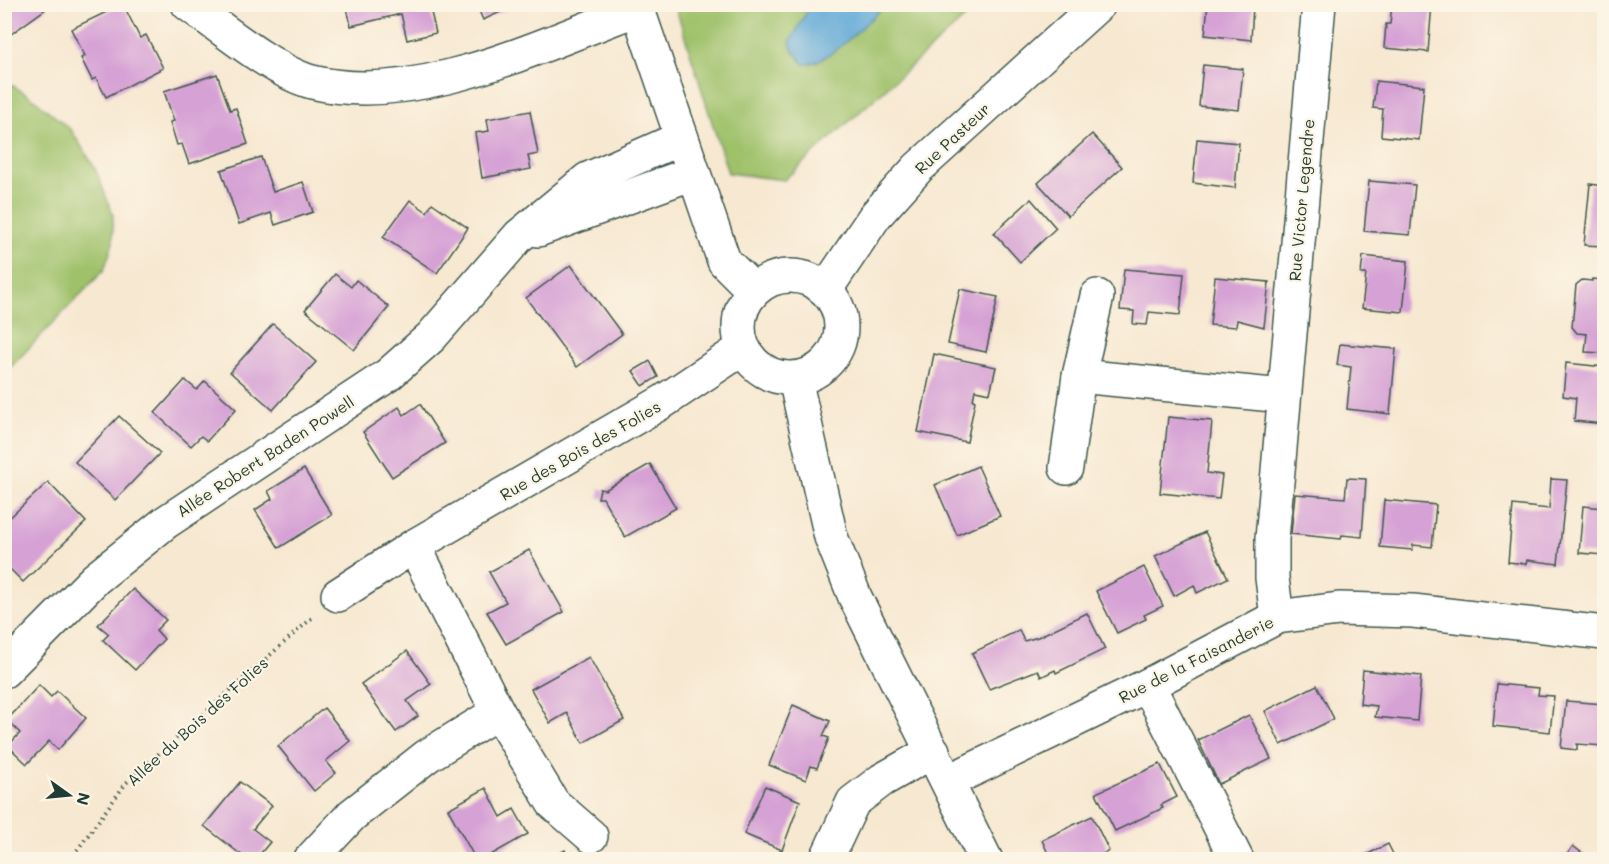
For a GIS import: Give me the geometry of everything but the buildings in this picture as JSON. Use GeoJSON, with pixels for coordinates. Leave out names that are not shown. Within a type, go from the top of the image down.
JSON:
{"type":"FeatureCollection","features":[{"type":"Feature","properties":{"kind":"street"},"geometry":{"type":"LineString","coordinates":[[188,4],[267,60],[302,77],[311,81],[362,88],[419,84],[469,71],[637,7],[724,261],[753,290]]}},
{"type":"Feature","properties":{"kind":"street","name":"Rue Pasteur"},"geometry":{"type":"LineString","coordinates":[[826,290],[875,216],[918,168],[1099,4]]}},
{"type":"Feature","properties":{"kind":"street","name":"Rue Victor Legendre"},"geometry":{"type":"LineString","coordinates":[[1277,616],[1272,578],[1272,539],[1319,4]]}},
{"type":"Feature","properties":{"kind":"street","name":"Allée Robert Baden Powell"},"geometry":{"type":"LineString","coordinates":[[4,671],[95,579],[166,522],[388,375],[431,337],[519,236],[588,179],[681,138]]}},
{"type":"Feature","properties":{"kind":"street","name":"Allée Robert Baden Powell"},"geometry":{"type":"LineString","coordinates":[[519,236],[693,172]]}},
{"type":"Feature","properties":{"kind":"street"},"geometry":{"type":"LineString","coordinates":[[786,275],[811,279],[826,290],[833,298],[840,315],[841,337],[827,363],[812,374],[795,379],[778,378],[762,370],[742,348],[738,331],[742,305],[753,290],[769,279],[786,275]]}},
{"type":"Feature","properties":{"kind":"street"},"geometry":{"type":"LineString","coordinates":[[1066,468],[1079,376],[1097,296]]}},
{"type":"Feature","properties":{"kind":"street","name":"Rue des Bois des Folies"},"geometry":{"type":"LineString","coordinates":[[338,595],[414,546],[664,401],[742,348]]}},
{"type":"Feature","properties":{"kind":"street"},"geometry":{"type":"LineString","coordinates":[[1079,376],[1283,396]]}},
{"type":"Feature","properties":{"kind":"street"},"geometry":{"type":"LineString","coordinates":[[795,379],[831,537],[855,597],[986,860]]}},
{"type":"Feature","properties":{"kind":"street"},"geometry":{"type":"LineString","coordinates":[[414,546],[498,712],[553,803],[591,836]]}},
{"type":"Feature","properties":{"kind":"street","name":"Rue de la Faisanderie"},"geometry":{"type":"LineString","coordinates":[[948,781],[1148,685],[1277,616],[1339,609],[1413,610],[1605,633]]}},
{"type":"Feature","properties":{"kind":"street"},"geometry":{"type":"LineString","coordinates":[[1148,685],[1237,860]]}},
{"type":"Feature","properties":{"kind":"street"},"geometry":{"type":"LineString","coordinates":[[310,860],[352,816],[418,764],[498,712]]}},
{"type":"Feature","properties":{"kind":"street"},"geometry":{"type":"LineString","coordinates":[[826,860],[853,802],[882,780],[933,751]]}},
{"type":"Feature","properties":{"kind":"path","name":"Allée du Bois des Folies"},"geometry":{"type":"LineString","coordinates":[[70,860],[126,783],[338,595]]}},
{"type":"Feature","properties":{"kind":"green space"},"geometry":{"type":"Polygon","coordinates":[[[675,5],[979,5],[784,180],[728,173],[675,5]]]}},
{"type":"Feature","properties":{"kind":"green space"},"geometry":{"type":"Polygon","coordinates":[[[5,81],[33,98],[71,130],[95,168],[113,215],[113,243],[104,270],[5,373],[5,81]]]}},
{"type":"Feature","properties":{"kind":"water"},"geometry":{"type":"Polygon","coordinates":[[[811,4],[886,5],[824,58],[804,64],[792,50],[790,42],[811,4]]]}}]}
